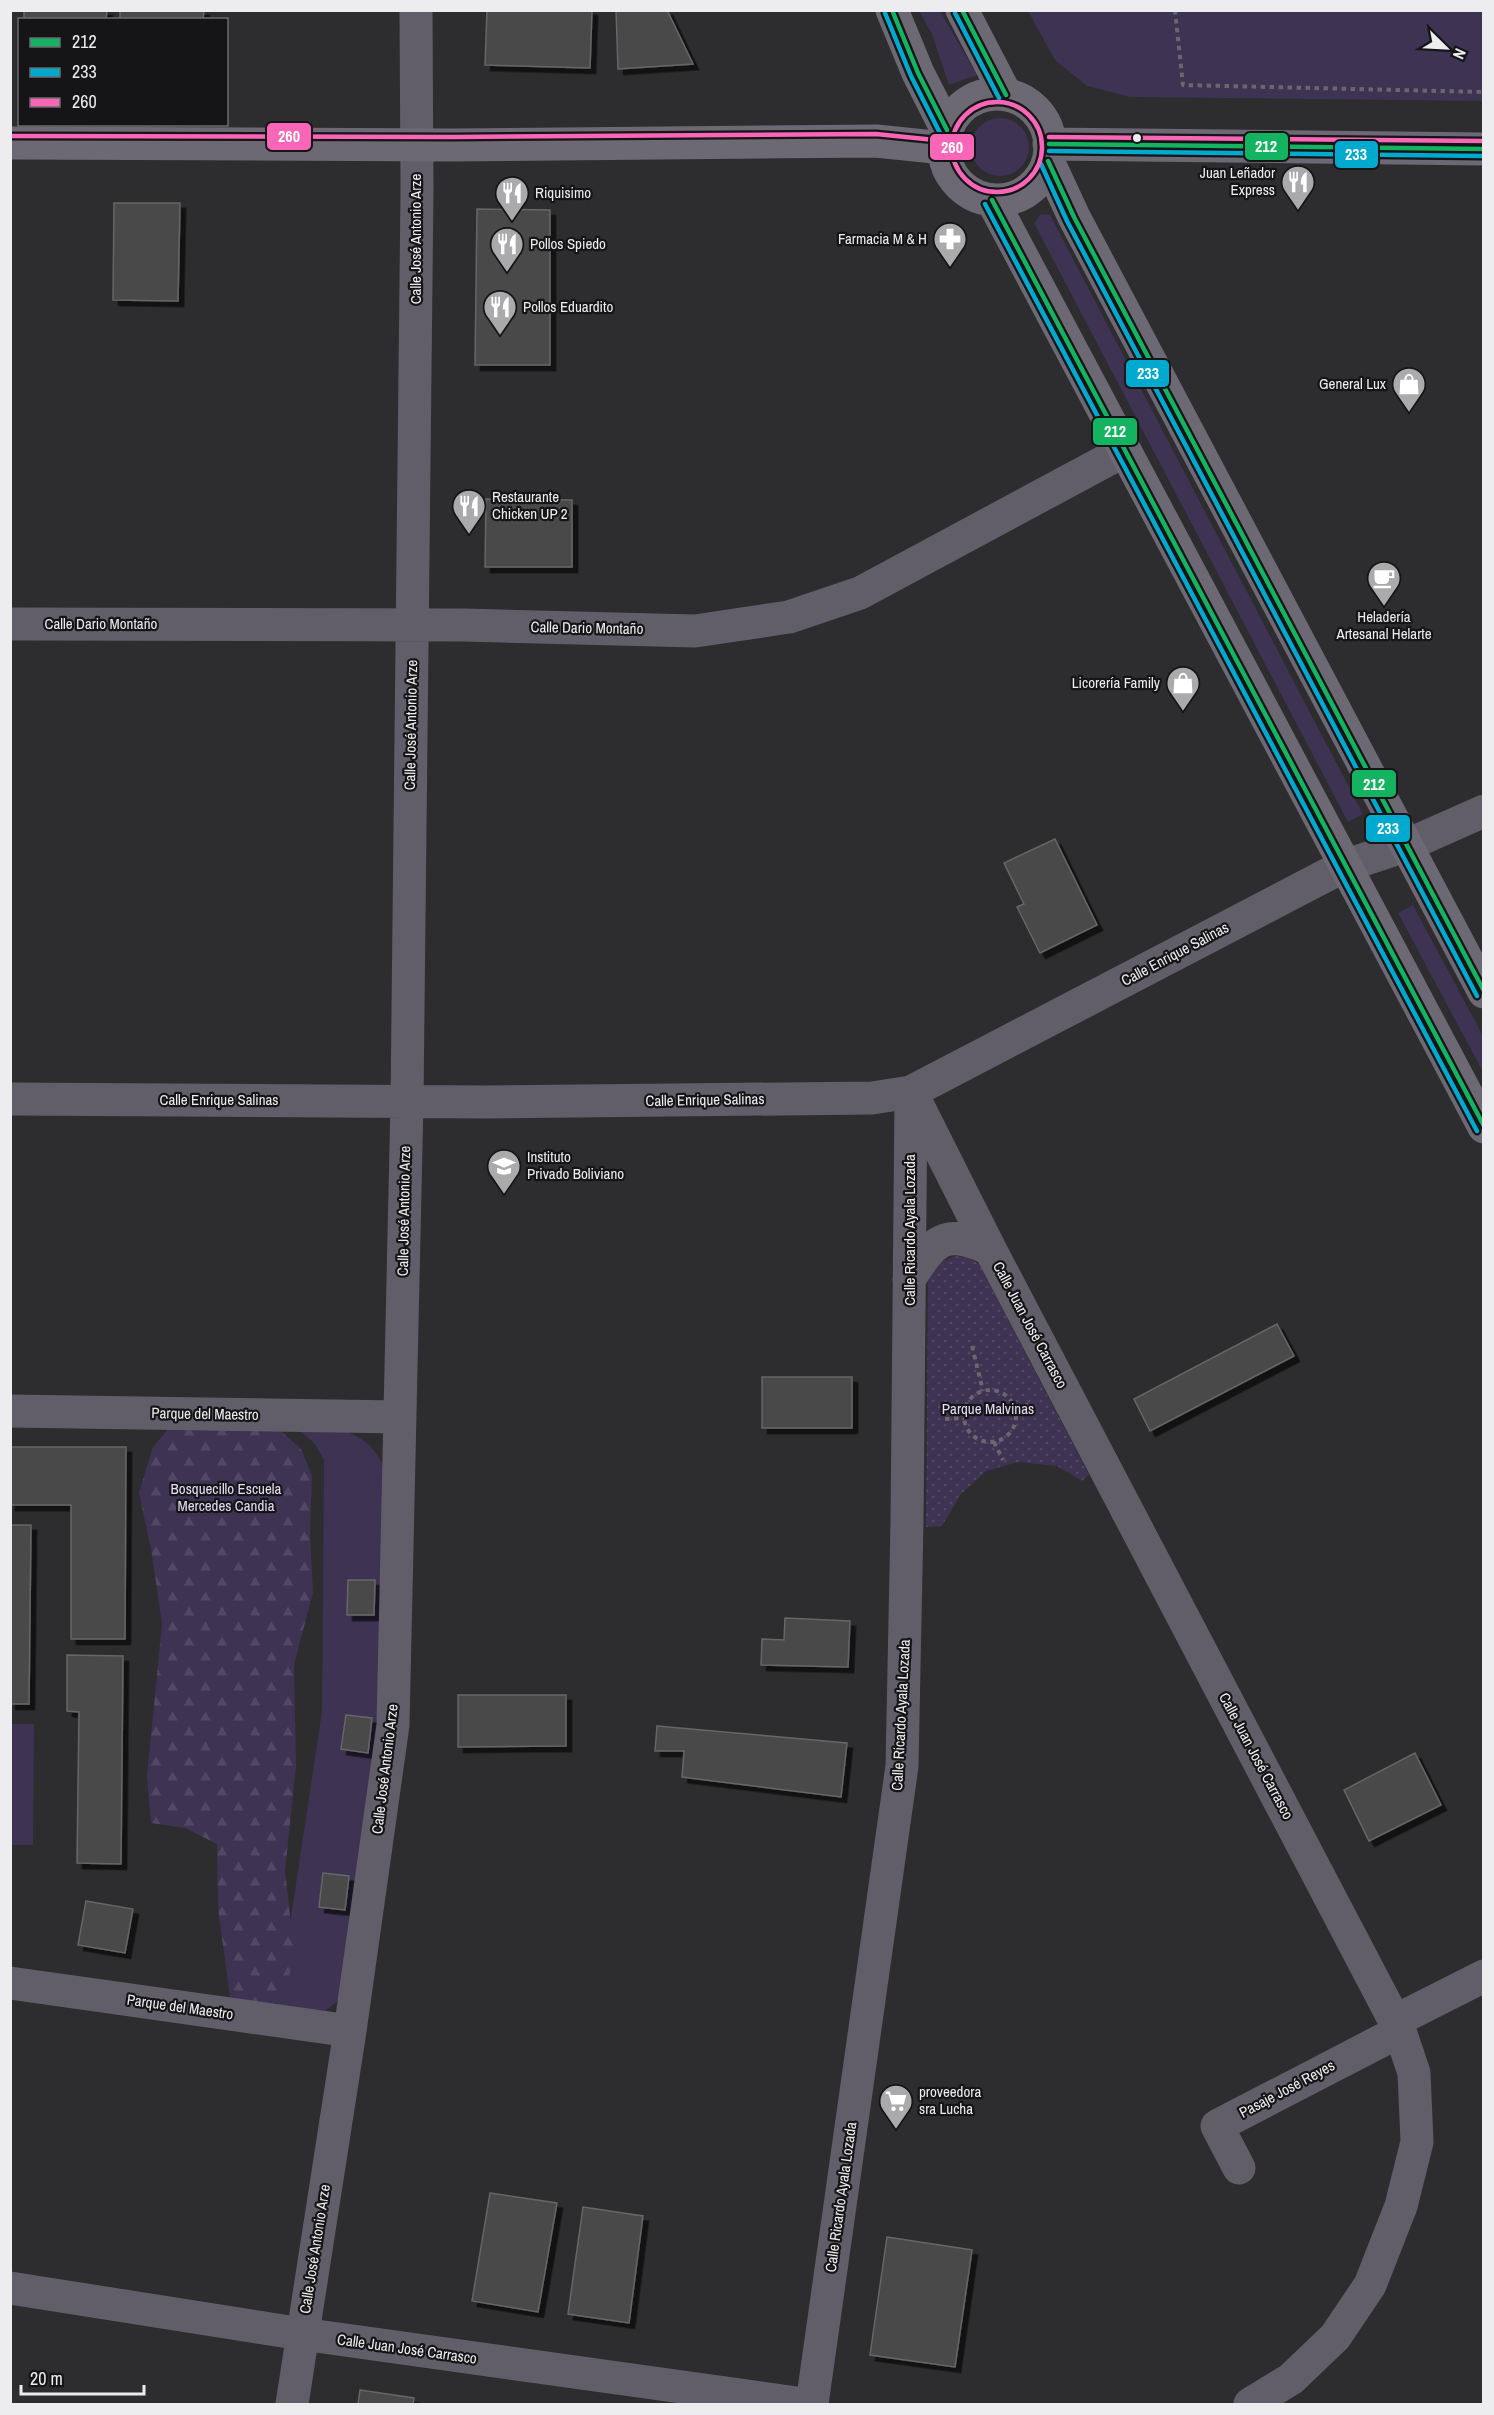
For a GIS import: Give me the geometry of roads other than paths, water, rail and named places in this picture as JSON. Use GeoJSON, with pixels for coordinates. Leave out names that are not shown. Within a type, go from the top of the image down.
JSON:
{"type":"FeatureCollection","features":[{"type":"Feature","properties":{"kind":"main road"},"geometry":{"type":"LineString","coordinates":[[892,10],[945,139],[948,167],[957,182],[967,191],[992,200],[1019,195],[1039,178],[1048,153]]}},
{"type":"Feature","properties":{"kind":"main road"},"geometry":{"type":"LineString","coordinates":[[962,10],[1006,95]]}},
{"type":"Feature","properties":{"kind":"main road"},"geometry":{"type":"LineString","coordinates":[[945,139],[961,108],[974,99],[995,94],[1022,100],[1043,122],[1048,153],[1074,217],[1484,992]]}},
{"type":"Feature","properties":{"kind":"main road"},"geometry":{"type":"LineString","coordinates":[[10,143],[417,144],[945,139]]}},
{"type":"Feature","properties":{"kind":"main road"},"geometry":{"type":"LineString","coordinates":[[1048,153],[1484,149]]}},
{"type":"Feature","properties":{"kind":"main road"},"geometry":{"type":"LineString","coordinates":[[992,200],[1484,1127]]}},
{"type":"Feature","properties":{"kind":"street","name":"Calle José Antonio Arze"},"geometry":{"type":"LineString","coordinates":[[292,2404],[350,2031],[393,1725],[407,1101],[417,144],[416,10]]}},
{"type":"Feature","properties":{"kind":"street","name":"Calle Dario Montaño"},"geometry":{"type":"LineString","coordinates":[[10,624],[463,625],[695,631],[789,617],[860,593],[1124,451]]}},
{"type":"Feature","properties":{"kind":"street","name":"Calle Enrique Salinas"},"geometry":{"type":"LineString","coordinates":[[10,1099],[486,1102],[872,1098],[911,1092],[1344,866],[1405,846],[1484,810]]}},
{"type":"Feature","properties":{"kind":"street","name":"Calle Juan José Carrasco"},"geometry":{"type":"LineString","coordinates":[[911,1092],[990,1249],[1398,2026],[1414,2073],[1417,2142],[1401,2206],[1370,2285],[1335,2337],[1291,2379],[1250,2404]]}},
{"type":"Feature","properties":{"kind":"street","name":"Calle Ricardo Ayala Lozada"},"geometry":{"type":"LineString","coordinates":[[812,2404],[902,1766],[911,1092]]}},
{"type":"Feature","properties":{"kind":"street"},"geometry":{"type":"LineString","coordinates":[[909,1280],[924,1256],[936,1243],[952,1238],[972,1240],[990,1249]]}},
{"type":"Feature","properties":{"kind":"street","name":"Parque del Maestro"},"geometry":{"type":"LineString","coordinates":[[10,1411],[400,1416]]}},
{"type":"Feature","properties":{"kind":"street"},"geometry":{"type":"LineString","coordinates":[[1398,2026],[1484,1976]]}},
{"type":"Feature","properties":{"kind":"street","name":"Parque del Maestro"},"geometry":{"type":"LineString","coordinates":[[10,1983],[350,2031]]}},
{"type":"Feature","properties":{"kind":"street","name":"Pasaje José Reyes"},"geometry":{"type":"LineString","coordinates":[[1239,2168],[1217,2126],[1398,2026]]}},
{"type":"Feature","properties":{"kind":"street","name":"Calle Juan José Carrasco"},"geometry":{"type":"LineString","coordinates":[[10,2288],[302,2334],[804,2404]]}},
{"type":"Feature","properties":{"kind":"place","name":"Juan Leñador Express"},"geometry":{"type":"Point","coordinates":[1298,211]}},
{"type":"Feature","properties":{"kind":"place","name":"Riquisimo"},"geometry":{"type":"Point","coordinates":[512,222]}},
{"type":"Feature","properties":{"kind":"place","name":"Farmacia M & H"},"geometry":{"type":"Point","coordinates":[950,268]}},
{"type":"Feature","properties":{"kind":"place","name":"Pollos Spiedo"},"geometry":{"type":"Point","coordinates":[507,273]}},
{"type":"Feature","properties":{"kind":"place","name":"Pollos Eduardito"},"geometry":{"type":"Point","coordinates":[500,336]}},
{"type":"Feature","properties":{"kind":"place","name":"General Lux"},"geometry":{"type":"Point","coordinates":[1409,413]}},
{"type":"Feature","properties":{"kind":"place","name":"Restaurante Chicken UP 2"},"geometry":{"type":"Point","coordinates":[469,535]}},
{"type":"Feature","properties":{"kind":"place","name":"Heladería Artesanal Helarte"},"geometry":{"type":"Point","coordinates":[1384,607]}},
{"type":"Feature","properties":{"kind":"place","name":"Licorería Family"},"geometry":{"type":"Point","coordinates":[1183,712]}},
{"type":"Feature","properties":{"kind":"place","name":"Instituto Privado Boliviano"},"geometry":{"type":"Point","coordinates":[504,1195]}},
{"type":"Feature","properties":{"kind":"place","name":"proveedora sra Lucha"},"geometry":{"type":"Point","coordinates":[896,2130]}},
{"type":"Feature","properties":{"kind":"park label","name":"Parque Malvinas"},"geometry":{"type":"Point","coordinates":[988,1409]}},
{"type":"Feature","properties":{"kind":"park label","name":"Bosquecillo Escuela Mercedes Candia"},"geometry":{"type":"Point","coordinates":[226,1498]}}]}
